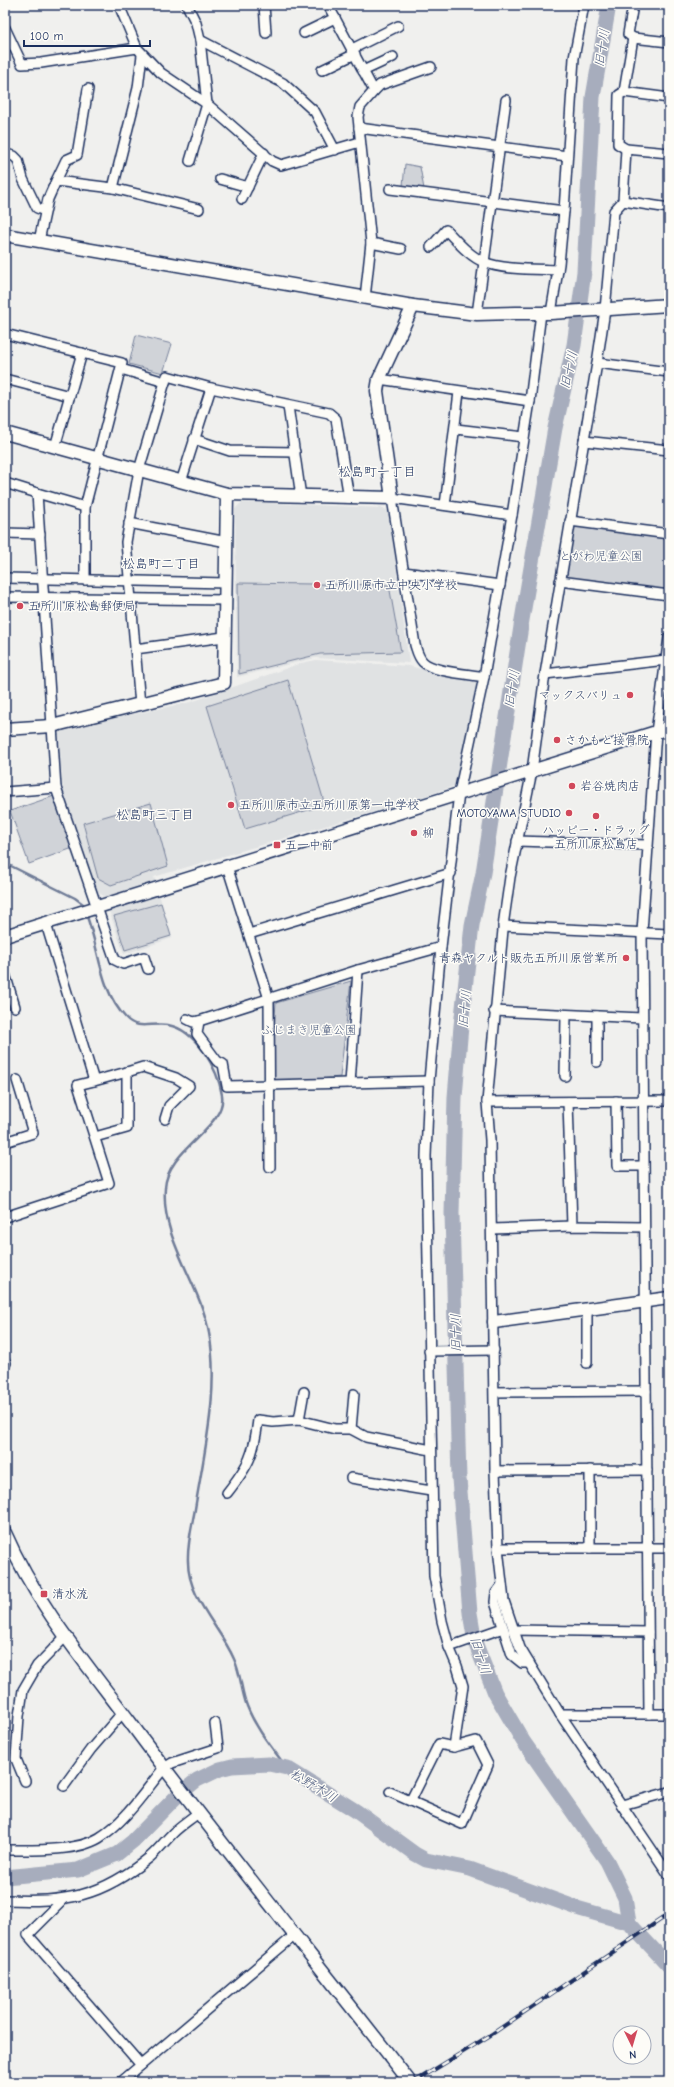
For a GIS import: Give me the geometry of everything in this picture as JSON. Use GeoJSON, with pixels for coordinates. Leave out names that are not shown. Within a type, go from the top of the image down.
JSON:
{"type":"FeatureCollection","features":[{"type":"Feature","properties":{"kind":"street"},"geometry":{"type":"LineString","coordinates":[[119,5],[139,51],[161,73],[207,104],[272,161],[281,165],[360,142]]}},
{"type":"Feature","properties":{"kind":"street"},"geometry":{"type":"LineString","coordinates":[[187,5],[196,23],[200,40],[207,104],[190,161]]}},
{"type":"Feature","properties":{"kind":"street"},"geometry":{"type":"LineString","coordinates":[[264,5],[266,33]]}},
{"type":"Feature","properties":{"kind":"street"},"geometry":{"type":"LineString","coordinates":[[328,5],[374,91]]}},
{"type":"Feature","properties":{"kind":"street"},"geometry":{"type":"LineString","coordinates":[[454,1747],[463,1686],[451,1646],[434,1576],[431,1491],[431,1351],[426,1156],[429,1081],[441,947],[463,792],[512,515],[530,401],[558,270],[564,211],[574,58],[584,5]]}},
{"type":"Feature","properties":{"kind":"street"},"geometry":{"type":"LineString","coordinates":[[633,5],[628,34],[633,38],[669,42]]}},
{"type":"Feature","properties":{"kind":"street"},"geometry":{"type":"LineString","coordinates":[[304,33],[335,18]]}},
{"type":"Feature","properties":{"kind":"street"},"geometry":{"type":"LineString","coordinates":[[322,70],[398,26]]}},
{"type":"Feature","properties":{"kind":"street"},"geometry":{"type":"LineString","coordinates":[[5,28],[22,64],[139,51]]}},
{"type":"Feature","properties":{"kind":"street"},"geometry":{"type":"LineString","coordinates":[[624,92],[633,38]]}},
{"type":"Feature","properties":{"kind":"street"},"geometry":{"type":"LineString","coordinates":[[200,40],[283,84],[315,112],[335,150]]}},
{"type":"Feature","properties":{"kind":"street"},"geometry":{"type":"LineString","coordinates":[[113,188],[138,88],[139,51]]}},
{"type":"Feature","properties":{"kind":"street"},"geometry":{"type":"LineString","coordinates":[[363,71],[394,57]]}},
{"type":"Feature","properties":{"kind":"street"},"geometry":{"type":"LineString","coordinates":[[365,298],[371,243],[360,142],[358,117],[360,107],[380,85],[431,67]]}},
{"type":"Feature","properties":{"kind":"street"},"geometry":{"type":"LineString","coordinates":[[39,241],[48,199],[66,160],[77,154],[88,89]]}},
{"type":"Feature","properties":{"kind":"street"},"geometry":{"type":"LineString","coordinates":[[669,98],[624,92],[619,95],[618,144],[626,149],[669,153]]}},
{"type":"Feature","properties":{"kind":"street"},"geometry":{"type":"LineString","coordinates":[[477,314],[501,148],[506,100]]}},
{"type":"Feature","properties":{"kind":"street"},"geometry":{"type":"LineString","coordinates":[[359,128],[567,156]]}},
{"type":"Feature","properties":{"kind":"street"},"geometry":{"type":"LineString","coordinates":[[626,149],[623,202],[614,211],[605,310],[545,674],[532,771],[517,841],[503,926],[494,1012],[487,1102],[490,1140],[492,1229],[495,1471],[498,1548],[504,1601],[520,1648],[560,1714],[669,1875]]}},
{"type":"Feature","properties":{"kind":"street"},"geometry":{"type":"LineString","coordinates":[[242,199],[264,153]]}},
{"type":"Feature","properties":{"kind":"street"},"geometry":{"type":"LineString","coordinates":[[5,154],[14,156],[18,160],[23,180],[37,208],[45,211]]}},
{"type":"Feature","properties":{"kind":"street"},"geometry":{"type":"LineString","coordinates":[[220,179],[248,187]]}},
{"type":"Feature","properties":{"kind":"street"},"geometry":{"type":"LineString","coordinates":[[56,181],[113,188],[199,209]]}},
{"type":"Feature","properties":{"kind":"street"},"geometry":{"type":"LineString","coordinates":[[390,189],[564,211]]}},
{"type":"Feature","properties":{"kind":"street"},"geometry":{"type":"LineString","coordinates":[[623,202],[669,208]]}},
{"type":"Feature","properties":{"kind":"street"},"geometry":{"type":"LineString","coordinates":[[431,247],[446,230],[468,251],[484,263],[508,267],[558,270]]}},
{"type":"Feature","properties":{"kind":"street"},"geometry":{"type":"LineString","coordinates":[[5,235],[365,298],[477,314],[548,313],[669,305]]}},
{"type":"Feature","properties":{"kind":"street"},"geometry":{"type":"LineString","coordinates":[[371,243],[400,249]]}},
{"type":"Feature","properties":{"kind":"street"},"geometry":{"type":"LineString","coordinates":[[413,306],[379,379],[377,391],[415,645],[419,658],[424,664],[434,668],[484,677]]}},
{"type":"Feature","properties":{"kind":"street"},"geometry":{"type":"LineString","coordinates":[[5,334],[122,363],[85,507],[85,580]]}},
{"type":"Feature","properties":{"kind":"street"},"geometry":{"type":"LineString","coordinates":[[55,447],[82,353]]}},
{"type":"Feature","properties":{"kind":"street"},"geometry":{"type":"LineString","coordinates":[[597,363],[669,372]]}},
{"type":"Feature","properties":{"kind":"street"},"geometry":{"type":"LineString","coordinates":[[120,369],[165,382]]}},
{"type":"Feature","properties":{"kind":"street"},"geometry":{"type":"LineString","coordinates":[[140,705],[126,542],[139,470],[167,376],[288,406],[329,413],[336,419],[349,498]]}},
{"type":"Feature","properties":{"kind":"street"},"geometry":{"type":"LineString","coordinates":[[5,379],[70,396]]}},
{"type":"Feature","properties":{"kind":"street"},"geometry":{"type":"LineString","coordinates":[[379,379],[459,392],[530,401]]}},
{"type":"Feature","properties":{"kind":"street"},"geometry":{"type":"LineString","coordinates":[[181,482],[211,388]]}},
{"type":"Feature","properties":{"kind":"street"},"geometry":{"type":"LineString","coordinates":[[445,505],[456,429],[459,392]]}},
{"type":"Feature","properties":{"kind":"street"},"geometry":{"type":"LineString","coordinates":[[288,406],[301,497]]}},
{"type":"Feature","properties":{"kind":"street"},"geometry":{"type":"LineString","coordinates":[[456,429],[524,437]]}},
{"type":"Feature","properties":{"kind":"street"},"geometry":{"type":"LineString","coordinates":[[5,433],[227,494],[301,497],[392,498],[512,515]]}},
{"type":"Feature","properties":{"kind":"street"},"geometry":{"type":"LineString","coordinates":[[194,439],[230,451],[295,452]]}},
{"type":"Feature","properties":{"kind":"street"},"geometry":{"type":"LineString","coordinates":[[584,441],[669,450]]}},
{"type":"Feature","properties":{"kind":"street"},"geometry":{"type":"LineString","coordinates":[[5,483],[85,507]]}},
{"type":"Feature","properties":{"kind":"street"},"geometry":{"type":"LineString","coordinates":[[37,493],[56,788],[115,960],[123,964],[144,957],[148,969]]}},
{"type":"Feature","properties":{"kind":"street"},"geometry":{"type":"LineString","coordinates":[[5,729],[52,726],[224,683],[227,494]]}},
{"type":"Feature","properties":{"kind":"street"},"geometry":{"type":"LineString","coordinates":[[570,521],[669,534]]}},
{"type":"Feature","properties":{"kind":"street"},"geometry":{"type":"LineString","coordinates":[[129,523],[227,542]]}},
{"type":"Feature","properties":{"kind":"street"},"geometry":{"type":"LineString","coordinates":[[5,533],[40,534]]}},
{"type":"Feature","properties":{"kind":"street"},"geometry":{"type":"LineString","coordinates":[[404,572],[500,585]]}},
{"type":"Feature","properties":{"kind":"street"},"geometry":{"type":"LineString","coordinates":[[5,578],[226,583]]}},
{"type":"Feature","properties":{"kind":"street"},"geometry":{"type":"LineString","coordinates":[[560,581],[669,595]]}},
{"type":"Feature","properties":{"kind":"street"},"geometry":{"type":"LineString","coordinates":[[5,597],[43,599],[225,600]]}},
{"type":"Feature","properties":{"kind":"street"},"geometry":{"type":"LineString","coordinates":[[136,649],[224,637]]}},
{"type":"Feature","properties":{"kind":"street"},"geometry":{"type":"LineString","coordinates":[[649,1714],[643,1227],[642,932],[656,732],[669,637]]}},
{"type":"Feature","properties":{"kind":"street"},"geometry":{"type":"LineString","coordinates":[[545,674],[666,660]]}},
{"type":"Feature","properties":{"kind":"street"},"geometry":{"type":"LineString","coordinates":[[5,936],[669,728]]}},
{"type":"Feature","properties":{"kind":"street"},"geometry":{"type":"LineString","coordinates":[[5,792],[56,788]]}},
{"type":"Feature","properties":{"kind":"street"},"geometry":{"type":"LineString","coordinates":[[517,841],[647,846]]}},
{"type":"Feature","properties":{"kind":"street"},"geometry":{"type":"LineString","coordinates":[[227,866],[269,999],[270,1168]]}},
{"type":"Feature","properties":{"kind":"street"},"geometry":{"type":"LineString","coordinates":[[249,934],[451,873]]}},
{"type":"Feature","properties":{"kind":"street"},"geometry":{"type":"LineString","coordinates":[[46,924],[94,1081]]}},
{"type":"Feature","properties":{"kind":"street"},"geometry":{"type":"LineString","coordinates":[[503,926],[669,934]]}},
{"type":"Feature","properties":{"kind":"street"},"geometry":{"type":"LineString","coordinates":[[187,1019],[193,1022],[199,1022],[358,970],[441,947]]}},
{"type":"Feature","properties":{"kind":"street"},"geometry":{"type":"LineString","coordinates":[[350,1083],[358,970]]}},
{"type":"Feature","properties":{"kind":"street"},"geometry":{"type":"LineString","coordinates":[[5,974],[15,1007]]}},
{"type":"Feature","properties":{"kind":"street"},"geometry":{"type":"LineString","coordinates":[[494,1012],[642,1018]]}},
{"type":"Feature","properties":{"kind":"street"},"geometry":{"type":"LineString","coordinates":[[565,1076],[566,1015]]}},
{"type":"Feature","properties":{"kind":"street"},"geometry":{"type":"LineString","coordinates":[[597,1016],[597,1062]]}},
{"type":"Feature","properties":{"kind":"street"},"geometry":{"type":"LineString","coordinates":[[199,1022],[197,1034],[217,1061],[223,1064],[228,1086],[429,1081]]}},
{"type":"Feature","properties":{"kind":"street"},"geometry":{"type":"LineString","coordinates":[[5,1218],[109,1183],[78,1085],[144,1067],[176,1078],[189,1086],[169,1106],[165,1119]]}},
{"type":"Feature","properties":{"kind":"street"},"geometry":{"type":"LineString","coordinates":[[95,1137],[127,1128],[127,1072]]}},
{"type":"Feature","properties":{"kind":"street"},"geometry":{"type":"LineString","coordinates":[[5,1142],[33,1133],[17,1080]]}},
{"type":"Feature","properties":{"kind":"street"},"geometry":{"type":"LineString","coordinates":[[616,1101],[617,1166],[643,1166]]}},
{"type":"Feature","properties":{"kind":"street"},"geometry":{"type":"LineString","coordinates":[[487,1102],[669,1101]]}},
{"type":"Feature","properties":{"kind":"street"},"geometry":{"type":"LineString","coordinates":[[568,1102],[572,1226]]}},
{"type":"Feature","properties":{"kind":"street"},"geometry":{"type":"LineString","coordinates":[[492,1229],[572,1226],[643,1227]]}},
{"type":"Feature","properties":{"kind":"street"},"geometry":{"type":"LineString","coordinates":[[494,1322],[669,1298]]}},
{"type":"Feature","properties":{"kind":"street"},"geometry":{"type":"LineString","coordinates":[[587,1309],[587,1362]]}},
{"type":"Feature","properties":{"kind":"street"},"geometry":{"type":"LineString","coordinates":[[431,1351],[494,1350]]}},
{"type":"Feature","properties":{"kind":"street"},"geometry":{"type":"LineString","coordinates":[[495,1392],[646,1391]]}},
{"type":"Feature","properties":{"kind":"street"},"geometry":{"type":"LineString","coordinates":[[299,1420],[304,1392]]}},
{"type":"Feature","properties":{"kind":"street"},"geometry":{"type":"LineString","coordinates":[[351,1429],[354,1394]]}},
{"type":"Feature","properties":{"kind":"street"},"geometry":{"type":"LineString","coordinates":[[228,1493],[246,1469],[255,1444],[258,1420],[273,1422],[299,1420],[335,1429],[351,1429],[366,1437],[431,1450]]}},
{"type":"Feature","properties":{"kind":"street"},"geometry":{"type":"LineString","coordinates":[[590,1470],[590,1548]]}},
{"type":"Feature","properties":{"kind":"street"},"geometry":{"type":"LineString","coordinates":[[495,1471],[647,1470]]}},
{"type":"Feature","properties":{"kind":"street"},"geometry":{"type":"LineString","coordinates":[[351,1478],[431,1491]]}},
{"type":"Feature","properties":{"kind":"street"},"geometry":{"type":"LineString","coordinates":[[6,1540],[34,1590],[65,1637],[166,1770],[410,2082]]}},
{"type":"Feature","properties":{"kind":"street"},"geometry":{"type":"LineString","coordinates":[[498,1548],[669,1548]]}},
{"type":"Feature","properties":{"kind":"street"},"geometry":{"type":"LineString","coordinates":[[502,1585],[496,1594],[495,1602],[502,1628],[512,1655],[522,1663],[529,1663]]}},
{"type":"Feature","properties":{"kind":"street"},"geometry":{"type":"LineString","coordinates":[[451,1646],[502,1628]]}},
{"type":"Feature","properties":{"kind":"street"},"geometry":{"type":"LineString","coordinates":[[513,1630],[648,1632]]}},
{"type":"Feature","properties":{"kind":"street"},"geometry":{"type":"LineString","coordinates":[[25,1781],[16,1759],[19,1716],[23,1690],[37,1666],[65,1637]]}},
{"type":"Feature","properties":{"kind":"street"},"geometry":{"type":"LineString","coordinates":[[64,1786],[91,1749],[123,1712]]}},
{"type":"Feature","properties":{"kind":"street"},"geometry":{"type":"LineString","coordinates":[[560,1714],[669,1714]]}},
{"type":"Feature","properties":{"kind":"street"},"geometry":{"type":"LineString","coordinates":[[5,1850],[42,1850],[79,1845],[98,1839],[119,1823],[172,1763],[218,1748],[215,1723]]}},
{"type":"Feature","properties":{"kind":"street"},"geometry":{"type":"LineString","coordinates":[[390,1792],[411,1800],[462,1824],[488,1765],[476,1741],[454,1747],[439,1744],[411,1800]]}},
{"type":"Feature","properties":{"kind":"street"},"geometry":{"type":"LineString","coordinates":[[622,1805],[669,1792]]}},
{"type":"Feature","properties":{"kind":"street"},"geometry":{"type":"LineString","coordinates":[[5,1900],[64,1899],[93,1892],[112,1884],[151,1856],[198,1810]]}},
{"type":"Feature","properties":{"kind":"street"},"geometry":{"type":"LineString","coordinates":[[64,1899],[28,1935],[141,2065]]}},
{"type":"Feature","properties":{"kind":"street"},"geometry":{"type":"LineString","coordinates":[[121,2082],[295,1935]]}},
{"type":"Feature","properties":{"kind":"shaded area","name":"五所川原市立中央小学校"},"geometry":{"type":"Polygon","coordinates":[[[242,502],[382,508],[389,511],[409,663],[315,658],[237,677],[235,509],[242,502]]]}},
{"type":"Feature","properties":{"kind":"shaded area","name":"五所川原市立五所川原第一中学校"},"geometry":{"type":"Polygon","coordinates":[[[316,660],[409,666],[479,683],[457,785],[419,798],[154,877],[172,938],[124,954],[104,896],[97,892],[63,791],[58,730],[191,702],[301,663],[316,660]]]}},
{"type":"Feature","properties":{"kind":"green space"},"geometry":{"type":"Polygon","coordinates":[[[405,164],[420,167],[424,189],[403,186],[405,164]]]}},
{"type":"Feature","properties":{"kind":"green space"},"geometry":{"type":"Polygon","coordinates":[[[136,335],[172,344],[163,373],[129,364],[136,335]]]}},
{"type":"Feature","properties":{"kind":"green space","name":"とがわ児童公園"},"geometry":{"type":"Polygon","coordinates":[[[574,526],[669,538],[669,591],[566,579],[574,526]]]}},
{"type":"Feature","properties":{"kind":"green space"},"geometry":{"type":"Polygon","coordinates":[[[238,583],[389,585],[401,652],[320,654],[239,674],[238,583]]]}},
{"type":"Feature","properties":{"kind":"green space"},"geometry":{"type":"Polygon","coordinates":[[[288,680],[325,805],[245,829],[207,706],[288,680]]]}},
{"type":"Feature","properties":{"kind":"green space"},"geometry":{"type":"Polygon","coordinates":[[[54,796],[73,848],[29,864],[10,811],[54,796]]]}},
{"type":"Feature","properties":{"kind":"green space"},"geometry":{"type":"Polygon","coordinates":[[[151,803],[168,866],[111,885],[98,878],[83,823],[151,803]]]}},
{"type":"Feature","properties":{"kind":"green space"},"geometry":{"type":"Polygon","coordinates":[[[161,903],[171,936],[125,950],[114,916],[161,903]]]}},
{"type":"Feature","properties":{"kind":"green space","name":"ふじまき児童公園"},"geometry":{"type":"Polygon","coordinates":[[[351,981],[340,1077],[270,1084],[276,1003],[351,981]]]}},
{"type":"Feature","properties":{"kind":"waterway","name":"旧十川"},"geometry":{"type":"LineString","coordinates":[[609,5],[593,97],[584,272],[574,345],[555,428],[522,620],[483,873],[472,925],[461,1026],[455,1097],[452,1213],[459,1479],[470,1613],[475,1642],[495,1693],[523,1741],[607,1861],[625,1898],[629,1923],[669,1966]]}},
{"type":"Feature","properties":{"kind":"waterway"},"geometry":{"type":"LineString","coordinates":[[5,863],[75,898],[83,904],[84,907]]}},
{"type":"Feature","properties":{"kind":"waterway"},"geometry":{"type":"LineString","coordinates":[[86,914],[91,927],[105,982],[117,1007],[126,1018],[135,1024],[168,1025],[178,1028],[188,1034],[204,1052],[211,1063],[220,1085],[222,1095],[221,1107],[207,1128],[175,1162],[168,1174],[165,1188],[165,1207],[169,1226],[182,1261],[198,1296],[209,1333],[212,1354],[213,1376],[210,1421],[189,1542],[189,1575],[199,1600],[234,1659],[245,1700],[255,1723],[287,1768]]}},
{"type":"Feature","properties":{"kind":"waterway","name":"松野木川"},"geometry":{"type":"LineString","coordinates":[[5,1877],[78,1870],[117,1854],[133,1841],[177,1796],[197,1780],[220,1769],[232,1766],[269,1764],[287,1768],[356,1811],[415,1854],[426,1860],[470,1869],[580,1909],[629,1923]]}},
{"type":"Feature","properties":{"kind":"railway"},"geometry":{"type":"LineString","coordinates":[[414,2082],[489,2036],[669,1914]]}},
{"type":"Feature","properties":{"kind":"place","name":"五所川原市立中央小学校"},"geometry":{"type":"Point","coordinates":[317,585]}},
{"type":"Feature","properties":{"kind":"place","name":"五所川原松島郵便局"},"geometry":{"type":"Point","coordinates":[20,606]}},
{"type":"Feature","properties":{"kind":"place","name":"マックスバリュ"},"geometry":{"type":"Point","coordinates":[630,695]}},
{"type":"Feature","properties":{"kind":"place","name":"さかもと接骨院"},"geometry":{"type":"Point","coordinates":[557,740]}},
{"type":"Feature","properties":{"kind":"place","name":"岩谷焼肉店"},"geometry":{"type":"Point","coordinates":[572,786]}},
{"type":"Feature","properties":{"kind":"place","name":"五所川原市立五所川原第一中学校"},"geometry":{"type":"Point","coordinates":[231,805]}},
{"type":"Feature","properties":{"kind":"place","name":"MOTOYAMA STUDIO"},"geometry":{"type":"Point","coordinates":[569,813]}},
{"type":"Feature","properties":{"kind":"place","name":"ハッピー・ドラッグ 五所川原松島店"},"geometry":{"type":"Point","coordinates":[596,816]}},
{"type":"Feature","properties":{"kind":"place","name":"柳"},"geometry":{"type":"Point","coordinates":[414,833]}},
{"type":"Feature","properties":{"kind":"place","name":"五一中前"},"geometry":{"type":"Point","coordinates":[277,845]}},
{"type":"Feature","properties":{"kind":"place","name":"青森ヤクルト販売五所川原営業所"},"geometry":{"type":"Point","coordinates":[626,958]}},
{"type":"Feature","properties":{"kind":"place","name":"清水流"},"geometry":{"type":"Point","coordinates":[44,1594]}},
{"type":"Feature","properties":{"kind":"district","name":"松島町一丁目"},"geometry":{"type":"Point","coordinates":[377,471]}},
{"type":"Feature","properties":{"kind":"district","name":"松島町二丁目"},"geometry":{"type":"Point","coordinates":[161,563]}},
{"type":"Feature","properties":{"kind":"district","name":"松島町三丁目"},"geometry":{"type":"Point","coordinates":[155,814]}}]}
